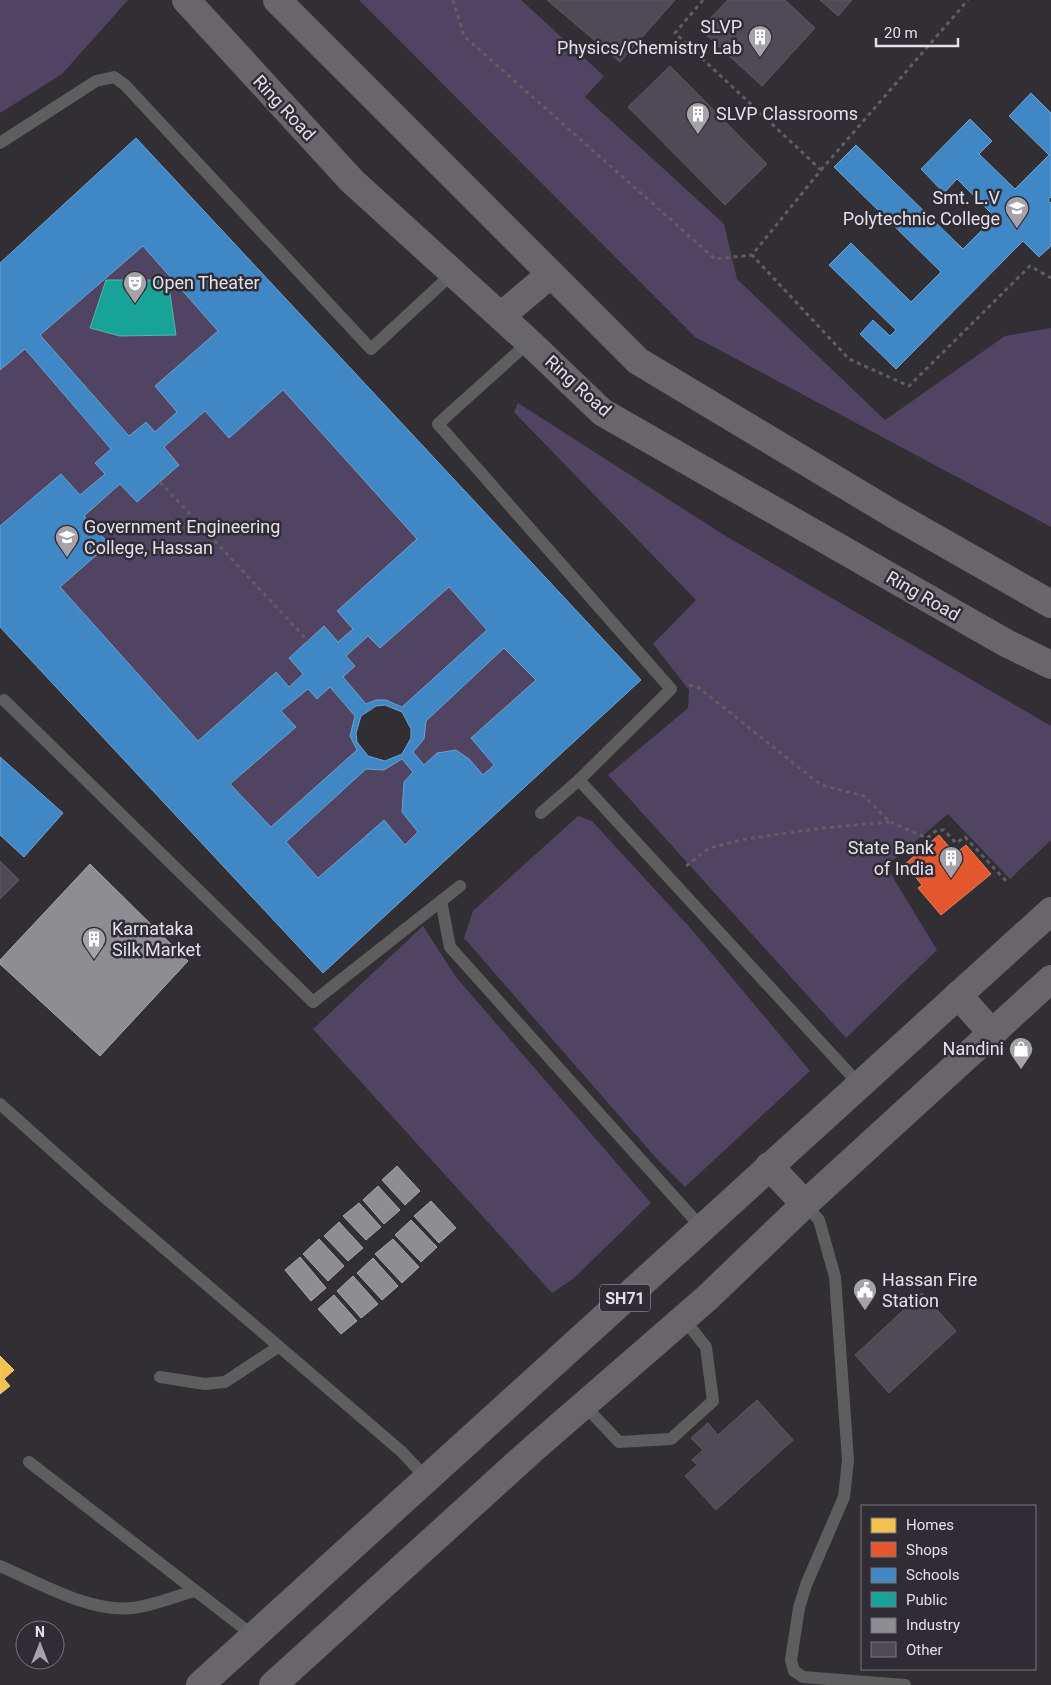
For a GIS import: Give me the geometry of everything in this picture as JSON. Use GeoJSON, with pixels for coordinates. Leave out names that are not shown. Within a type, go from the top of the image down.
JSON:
{"type":"FeatureCollection","features":[{"type":"Feature","properties":{"kind":"main road","name":"Ring Road"},"geometry":{"type":"LineString","coordinates":[[186,0],[352,181],[529,342],[602,412],[1006,643],[1051,665]]}},
{"type":"Feature","properties":{"kind":"main road"},"geometry":{"type":"LineString","coordinates":[[277,0],[638,361],[893,514],[1051,604]]}},
{"type":"Feature","properties":{"kind":"main road"},"geometry":{"type":"LineString","coordinates":[[500,316],[551,274]]}},
{"type":"Feature","properties":{"kind":"main road","name":"SH71"},"geometry":{"type":"LineString","coordinates":[[200,1685],[1051,911]]}},
{"type":"Feature","properties":{"kind":"main road"},"geometry":{"type":"LineString","coordinates":[[273,1685],[683,1318],[1051,980]]}},
{"type":"Feature","properties":{"kind":"main road"},"geometry":{"type":"LineString","coordinates":[[958,995],[993,1034]]}},
{"type":"Feature","properties":{"kind":"main road"},"geometry":{"type":"LineString","coordinates":[[769,1166],[805,1204]]}},
{"type":"Feature","properties":{"kind":"lane"},"geometry":{"type":"LineString","coordinates":[[0,144],[96,81],[114,77],[125,85],[371,349],[453,273]]}},
{"type":"Feature","properties":{"kind":"lane"},"geometry":{"type":"LineString","coordinates":[[529,342],[438,424],[671,689],[579,780],[540,813]]}},
{"type":"Feature","properties":{"kind":"lane"},"geometry":{"type":"LineString","coordinates":[[1,700],[313,1002],[460,886]]}},
{"type":"Feature","properties":{"kind":"lane"},"geometry":{"type":"LineString","coordinates":[[579,780],[859,1084]]}},
{"type":"Feature","properties":{"kind":"lane"},"geometry":{"type":"LineString","coordinates":[[441,901],[450,947],[702,1228]]}},
{"type":"Feature","properties":{"kind":"lane"},"geometry":{"type":"LineString","coordinates":[[0,1104],[278,1347],[402,1452],[427,1479]]}},
{"type":"Feature","properties":{"kind":"lane"},"geometry":{"type":"LineString","coordinates":[[805,1204],[819,1220],[835,1277],[848,1460],[844,1497],[806,1585],[799,1608],[791,1660],[794,1671],[803,1677],[905,1685]]}},
{"type":"Feature","properties":{"kind":"lane"},"geometry":{"type":"LineString","coordinates":[[584,1405],[619,1442],[672,1439],[713,1401],[706,1347],[683,1318]]}},
{"type":"Feature","properties":{"kind":"lane"},"geometry":{"type":"LineString","coordinates":[[160,1377],[205,1384],[225,1382],[278,1347]]}},
{"type":"Feature","properties":{"kind":"lane"},"geometry":{"type":"LineString","coordinates":[[30,1462],[254,1636]]}},
{"type":"Feature","properties":{"kind":"lane"},"geometry":{"type":"LineString","coordinates":[[0,1566],[87,1603],[108,1608],[132,1608],[196,1591]]}},
{"type":"Feature","properties":{"kind":"path"},"geometry":{"type":"LineString","coordinates":[[453,0],[464,36],[715,259],[752,255],[821,170],[968,0]]}},
{"type":"Feature","properties":{"kind":"path"},"geometry":{"type":"LineString","coordinates":[[703,0],[675,33],[821,170]]}},
{"type":"Feature","properties":{"kind":"path"},"geometry":{"type":"LineString","coordinates":[[752,255],[849,359],[909,386],[1030,266],[1051,278]]}},
{"type":"Feature","properties":{"kind":"path"},"geometry":{"type":"LineString","coordinates":[[160,482],[308,641]]}},
{"type":"Feature","properties":{"kind":"path"},"geometry":{"type":"LineString","coordinates":[[671,689],[678,683],[699,688],[821,785],[864,796],[890,822],[926,838],[937,830],[944,830],[956,843],[965,836],[1007,882]]}},
{"type":"Feature","properties":{"kind":"path"},"geometry":{"type":"LineString","coordinates":[[670,878],[709,848],[746,839],[823,828],[890,822]]}},
{"type":"Feature","properties":{"kind":"shaded area"},"geometry":{"type":"Polygon","coordinates":[[[0,0],[128,0],[62,74],[0,113],[0,0]]]}},
{"type":"Feature","properties":{"kind":"shaded area"},"geometry":{"type":"Polygon","coordinates":[[[359,0],[521,0],[604,76],[585,97],[724,224],[737,279],[885,420],[1005,336],[1051,328],[1051,527],[695,337],[359,0]]]}},
{"type":"Feature","properties":{"kind":"shaded area"},"geometry":{"type":"Polygon","coordinates":[[[143,246],[218,331],[155,386],[177,412],[155,432],[145,422],[129,436],[40,335],[143,246]]]}},
{"type":"Feature","properties":{"kind":"shaded area"},"geometry":{"type":"Polygon","coordinates":[[[25,349],[111,449],[95,463],[105,474],[80,495],[61,474],[0,526],[0,370],[25,349]]]}},
{"type":"Feature","properties":{"kind":"shaded area"},"geometry":{"type":"Polygon","coordinates":[[[283,390],[417,539],[337,611],[353,629],[338,642],[324,627],[289,657],[303,674],[289,687],[275,672],[198,741],[60,587],[84,516],[120,484],[137,502],[179,465],[164,447],[205,411],[229,438],[283,390]]]}},
{"type":"Feature","properties":{"kind":"shaded area"},"geometry":{"type":"Polygon","coordinates":[[[518,403],[724,535],[1051,726],[1051,840],[1010,879],[948,814],[886,866],[937,950],[846,1038],[608,775],[688,708],[689,690],[653,644],[696,600],[514,412],[518,403]]]}},
{"type":"Feature","properties":{"kind":"shaded area"},"geometry":{"type":"Polygon","coordinates":[[[449,587],[487,630],[402,707],[385,700],[366,704],[343,677],[355,666],[346,656],[368,636],[449,587]]]}},
{"type":"Feature","properties":{"kind":"shaded area"},"geometry":{"type":"Polygon","coordinates":[[[504,648],[536,680],[471,738],[494,765],[483,775],[462,755],[449,751],[433,757],[424,765],[413,752],[424,739],[426,721],[504,648]]]}},
{"type":"Feature","properties":{"kind":"shaded area"},"geometry":{"type":"Polygon","coordinates":[[[330,687],[355,716],[350,736],[357,750],[271,827],[230,784],[296,727],[281,711],[308,689],[317,699],[330,687]]]}},
{"type":"Feature","properties":{"kind":"shaded area"},"geometry":{"type":"Polygon","coordinates":[[[402,759],[413,772],[404,782],[402,812],[418,832],[405,845],[383,820],[318,878],[286,842],[366,769],[384,769],[402,759]]]}},
{"type":"Feature","properties":{"kind":"shaded area"},"geometry":{"type":"Polygon","coordinates":[[[578,816],[592,821],[693,931],[810,1071],[685,1187],[656,1158],[464,938],[473,911],[578,816]]]}},
{"type":"Feature","properties":{"kind":"shaded area"},"geometry":{"type":"Polygon","coordinates":[[[423,926],[456,977],[651,1203],[573,1279],[552,1293],[313,1029],[423,926]]]}},
{"type":"Feature","properties":{"kind":"building: Homes"},"geometry":{"type":"Polygon","coordinates":[[[0,1356],[14,1370],[4,1379],[10,1386],[0,1394],[0,1356]]]}},
{"type":"Feature","properties":{"kind":"building: Shops","name":"State Bank of India"},"geometry":{"type":"Polygon","coordinates":[[[939,835],[955,854],[966,845],[991,874],[941,915],[918,888],[922,885],[905,864],[939,835]]]}},
{"type":"Feature","properties":{"kind":"building: Schools","name":"Smt. L.V Polytechnic College"},"geometry":{"type":"Polygon","coordinates":[[[1031,93],[1051,113],[1051,197],[1048,200],[1051,203],[1051,246],[1039,257],[1023,241],[896,369],[860,334],[873,320],[890,336],[896,330],[829,265],[851,243],[911,302],[941,272],[834,167],[856,145],[963,249],[995,217],[957,179],[944,193],[921,169],[970,119],[992,141],[979,154],[1015,189],[1049,155],[1009,116],[1031,93]]]}},
{"type":"Feature","properties":{"kind":"building: Schools"},"geometry":{"type":"Polygon","coordinates":[[[136,138],[641,680],[323,973],[0,627],[0,526],[61,474],[80,495],[105,474],[95,463],[111,449],[25,349],[0,370],[0,263],[136,138]],[[143,246],[40,335],[129,436],[146,422],[155,432],[177,412],[155,386],[218,331],[143,246]],[[283,390],[229,438],[205,411],[164,447],[179,465],[137,502],[120,484],[84,516],[109,544],[60,587],[198,741],[276,672],[289,687],[303,674],[289,658],[324,626],[338,642],[353,629],[337,611],[417,539],[283,390]],[[449,587],[380,648],[368,636],[346,656],[355,666],[343,677],[366,704],[376,700],[386,700],[402,707],[487,630],[449,587]],[[504,648],[426,721],[424,739],[413,752],[424,765],[437,753],[456,750],[469,759],[483,775],[494,765],[471,738],[536,680],[504,648]],[[330,687],[317,699],[308,689],[281,711],[296,727],[230,784],[271,827],[357,750],[350,736],[355,716],[330,687]],[[385,705],[376,706],[361,716],[356,733],[357,742],[368,756],[385,761],[402,754],[411,738],[411,729],[402,712],[385,705]],[[402,759],[384,770],[366,769],[286,842],[318,878],[384,820],[405,845],[418,832],[402,812],[404,782],[413,772],[402,759]]]}},
{"type":"Feature","properties":{"kind":"building: Schools"},"geometry":{"type":"Polygon","coordinates":[[[0,757],[63,813],[24,857],[0,835],[0,757]]]}},
{"type":"Feature","properties":{"kind":"building: Public","name":"Open Theater"},"geometry":{"type":"Polygon","coordinates":[[[106,280],[168,280],[176,335],[120,336],[90,328],[106,280]]]}},
{"type":"Feature","properties":{"kind":"building: Industry","name":"Karnataka Silk Market"},"geometry":{"type":"Polygon","coordinates":[[[90,864],[188,961],[100,1056],[0,964],[0,960],[90,864]]]}},
{"type":"Feature","properties":{"kind":"building: Industry"},"geometry":{"type":"Polygon","coordinates":[[[397,1166],[420,1191],[405,1205],[382,1180],[397,1166]]]}},
{"type":"Feature","properties":{"kind":"building: Industry"},"geometry":{"type":"Polygon","coordinates":[[[378,1186],[400,1210],[384,1224],[363,1200],[378,1186]]]}},
{"type":"Feature","properties":{"kind":"building: Industry"},"geometry":{"type":"Polygon","coordinates":[[[431,1201],[456,1228],[439,1243],[414,1216],[431,1201]]]}},
{"type":"Feature","properties":{"kind":"building: Industry"},"geometry":{"type":"Polygon","coordinates":[[[359,1203],[381,1227],[366,1240],[343,1216],[359,1203]]]}},
{"type":"Feature","properties":{"kind":"building: Industry"},"geometry":{"type":"Polygon","coordinates":[[[411,1220],[437,1247],[421,1262],[395,1235],[411,1220]]]}},
{"type":"Feature","properties":{"kind":"building: Industry"},"geometry":{"type":"Polygon","coordinates":[[[339,1222],[363,1248],[348,1261],[324,1236],[339,1222]]]}},
{"type":"Feature","properties":{"kind":"building: Industry"},"geometry":{"type":"Polygon","coordinates":[[[319,1239],[344,1266],[328,1281],[303,1254],[319,1239]]]}},
{"type":"Feature","properties":{"kind":"building: Industry"},"geometry":{"type":"Polygon","coordinates":[[[393,1239],[419,1267],[402,1283],[375,1254],[393,1239]]]}},
{"type":"Feature","properties":{"kind":"building: Industry"},"geometry":{"type":"Polygon","coordinates":[[[300,1257],[326,1288],[311,1301],[285,1270],[300,1257]]]}},
{"type":"Feature","properties":{"kind":"building: Industry"},"geometry":{"type":"Polygon","coordinates":[[[373,1258],[398,1286],[382,1300],[357,1273],[373,1258]]]}},
{"type":"Feature","properties":{"kind":"building: Industry"},"geometry":{"type":"Polygon","coordinates":[[[353,1276],[378,1304],[361,1318],[337,1291],[353,1276]]]}},
{"type":"Feature","properties":{"kind":"building: Industry"},"geometry":{"type":"Polygon","coordinates":[[[334,1295],[357,1321],[341,1334],[318,1309],[334,1295]]]}},
{"type":"Feature","properties":{"kind":"building: Other"},"geometry":{"type":"Polygon","coordinates":[[[547,0],[675,0],[620,62],[547,0]]]}},
{"type":"Feature","properties":{"kind":"building: Other","name":"SLVP Physics/Chemistry Lab"},"geometry":{"type":"Polygon","coordinates":[[[728,0],[785,0],[815,28],[762,86],[700,29],[728,0]]]}},
{"type":"Feature","properties":{"kind":"building: Other"},"geometry":{"type":"Polygon","coordinates":[[[820,0],[852,0],[838,16],[820,0]]]}},
{"type":"Feature","properties":{"kind":"building: Other","name":"SLVP Classrooms"},"geometry":{"type":"Polygon","coordinates":[[[670,66],[767,164],[725,205],[628,107],[670,66]]]}},
{"type":"Feature","properties":{"kind":"building: Other"},"geometry":{"type":"Polygon","coordinates":[[[0,861],[19,880],[0,899],[0,861]]]}},
{"type":"Feature","properties":{"kind":"building: Other"},"geometry":{"type":"Polygon","coordinates":[[[922,1293],[956,1331],[889,1393],[855,1355],[922,1293]]]}},
{"type":"Feature","properties":{"kind":"building: Other"},"geometry":{"type":"Polygon","coordinates":[[[757,1400],[793,1440],[716,1510],[685,1476],[697,1465],[692,1460],[703,1450],[691,1438],[708,1423],[718,1435],[757,1400]]]}},
{"type":"Feature","properties":{"kind":"place","name":"SLVP Physics/Chemistry Lab"},"geometry":{"type":"Point","coordinates":[760,58]}},
{"type":"Feature","properties":{"kind":"place","name":"SLVP Classrooms"},"geometry":{"type":"Point","coordinates":[698,135]}},
{"type":"Feature","properties":{"kind":"place","name":"Smt. L.V Polytechnic College"},"geometry":{"type":"Point","coordinates":[1017,229]}},
{"type":"Feature","properties":{"kind":"place","name":"Open Theater"},"geometry":{"type":"Point","coordinates":[135,304]}},
{"type":"Feature","properties":{"kind":"place","name":"Government Engineering College, Hassan"},"geometry":{"type":"Point","coordinates":[67,558]}},
{"type":"Feature","properties":{"kind":"place","name":"State Bank of India"},"geometry":{"type":"Point","coordinates":[951,879]}},
{"type":"Feature","properties":{"kind":"place","name":"Karnataka Silk Market"},"geometry":{"type":"Point","coordinates":[94,960]}},
{"type":"Feature","properties":{"kind":"place","name":"Nandini"},"geometry":{"type":"Point","coordinates":[1021,1070]}},
{"type":"Feature","properties":{"kind":"place","name":"Hassan Fire Station"},"geometry":{"type":"Point","coordinates":[865,1311]}}]}
